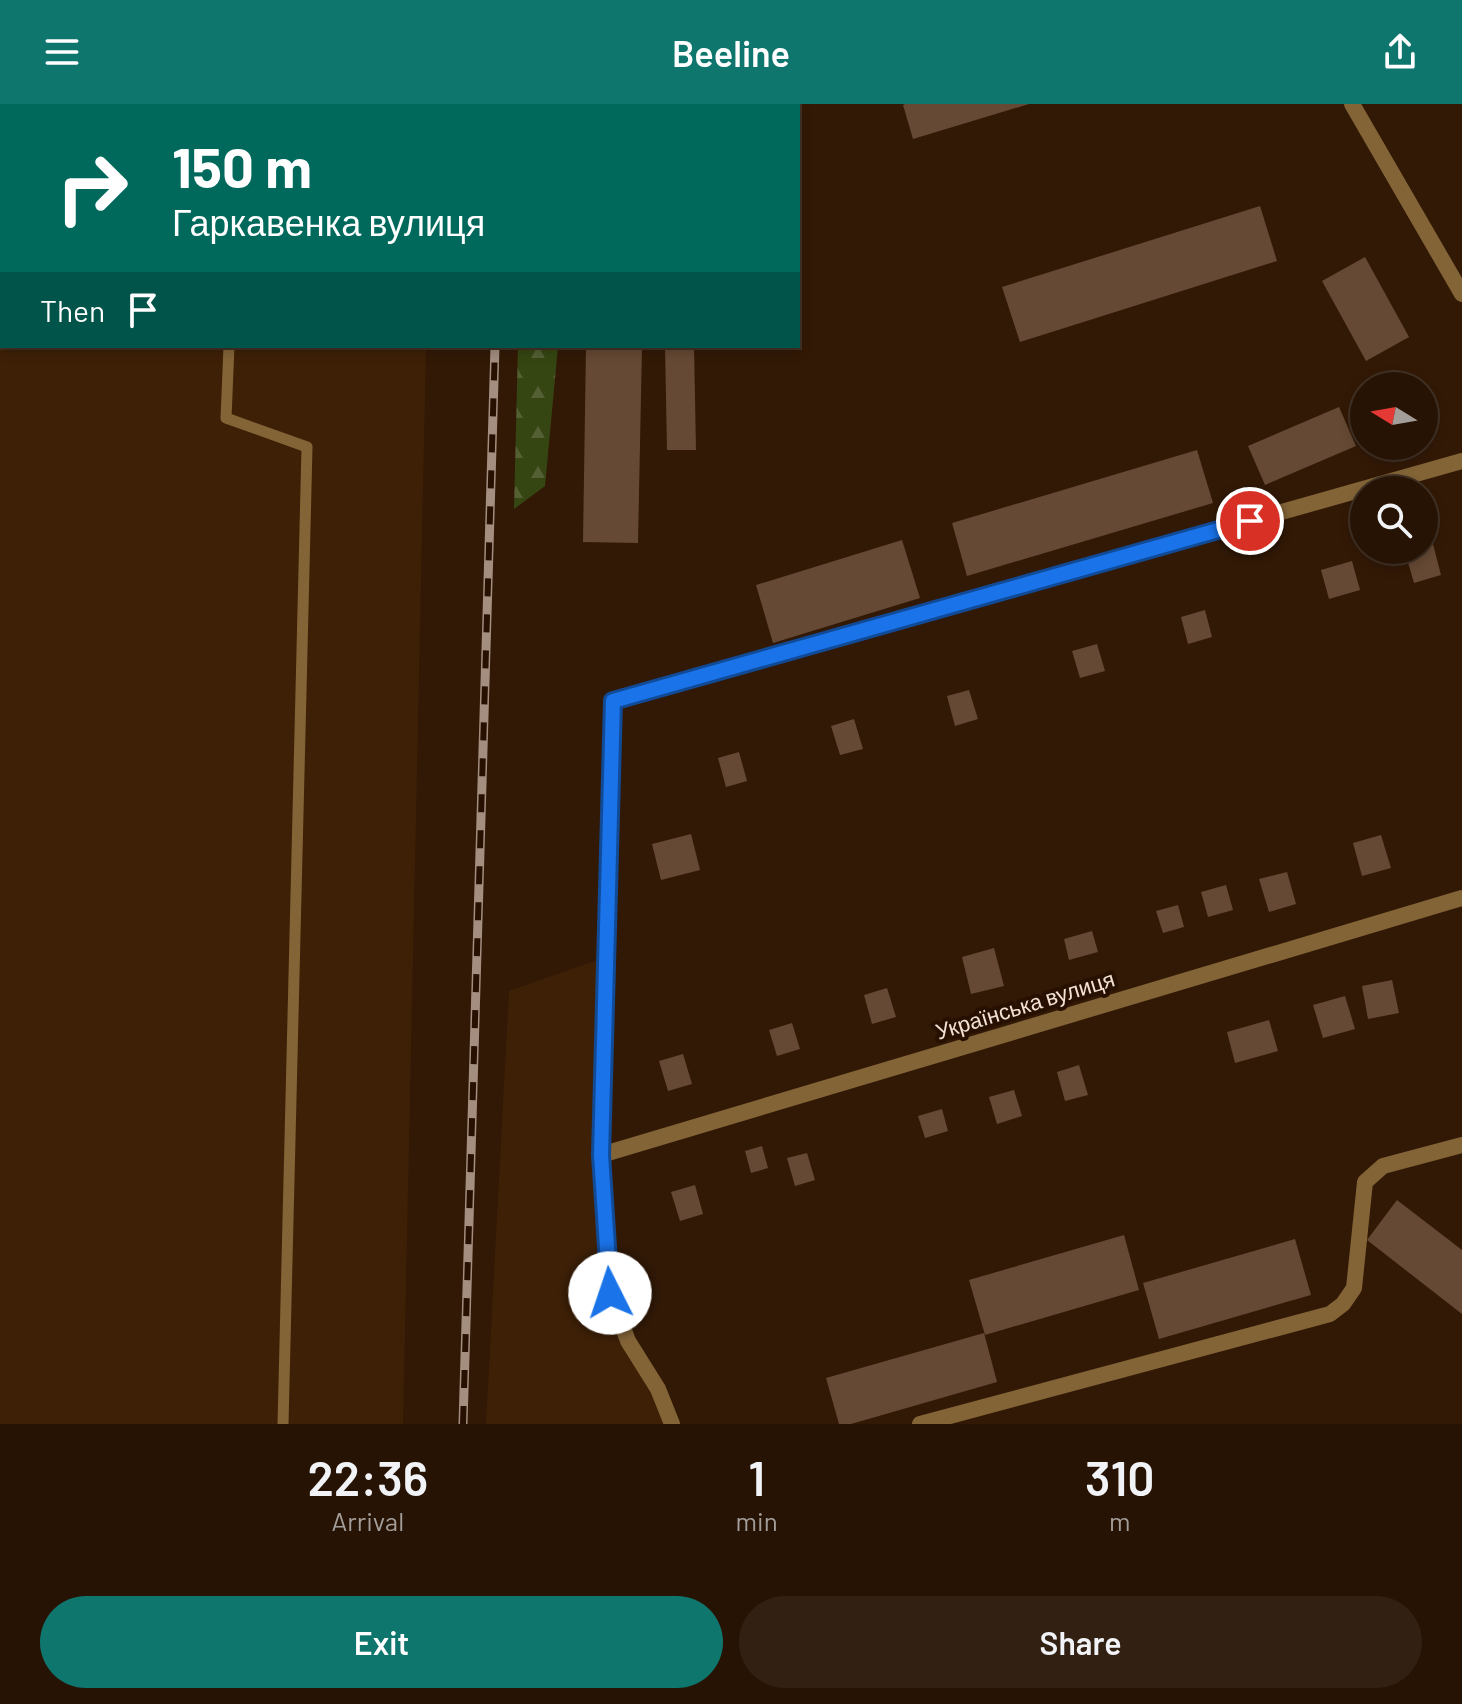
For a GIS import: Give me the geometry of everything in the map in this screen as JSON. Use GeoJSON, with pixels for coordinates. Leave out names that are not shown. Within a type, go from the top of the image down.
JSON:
{"type":"FeatureCollection","features":[{"type":"Feature","properties":{"kind":"street"},"geometry":{"type":"LineString","coordinates":[[1352,104],[1462,294]]}},
{"type":"Feature","properties":{"kind":"street"},"geometry":{"type":"LineString","coordinates":[[672,1424],[658,1389],[628,1341],[610,1293],[601,1155],[613,701],[1462,461]]}},
{"type":"Feature","properties":{"kind":"street","name":"Українська вулиця"},"geometry":{"type":"LineString","coordinates":[[601,1155],[1462,898]]}},
{"type":"Feature","properties":{"kind":"street"},"geometry":{"type":"LineString","coordinates":[[920,1424],[1330,1314],[1343,1304],[1354,1288],[1365,1182],[1383,1166],[1462,1145]]}},
{"type":"Feature","properties":{"kind":"lane"},"geometry":{"type":"LineString","coordinates":[[229,348],[226,418],[307,447],[283,1424]]}},
{"type":"Feature","properties":{"kind":"shaded area"},"geometry":{"type":"Polygon","coordinates":[[[0,348],[426,348],[403,1424],[0,1424],[0,348]]]}},
{"type":"Feature","properties":{"kind":"shaded area"},"geometry":{"type":"Polygon","coordinates":[[[606,957],[610,1293],[672,1424],[486,1424],[509,991],[606,957]]]}},
{"type":"Feature","properties":{"kind":"green space"},"geometry":{"type":"Polygon","coordinates":[[[518,348],[558,348],[545,486],[514,509],[518,348]]]}},
{"type":"Feature","properties":{"kind":"building"},"geometry":{"type":"Polygon","coordinates":[[[905,104],[1029,104],[913,139],[903,105],[905,104]]]}},
{"type":"Feature","properties":{"kind":"building"},"geometry":{"type":"Polygon","coordinates":[[[1260,206],[1277,261],[1020,342],[1002,287],[1260,206]]]}},
{"type":"Feature","properties":{"kind":"building"},"geometry":{"type":"Polygon","coordinates":[[[1365,257],[1409,337],[1366,361],[1322,281],[1365,257]]]}},
{"type":"Feature","properties":{"kind":"building"},"geometry":{"type":"Polygon","coordinates":[[[586,348],[642,348],[638,543],[583,542],[586,348]]]}},
{"type":"Feature","properties":{"kind":"building"},"geometry":{"type":"Polygon","coordinates":[[[665,348],[694,348],[696,450],[667,450],[665,348]]]}},
{"type":"Feature","properties":{"kind":"building"},"geometry":{"type":"Polygon","coordinates":[[[1339,407],[1350,432],[1350,449],[1265,485],[1248,446],[1339,407]]]}},
{"type":"Feature","properties":{"kind":"building"},"geometry":{"type":"Polygon","coordinates":[[[1197,450],[1213,503],[967,576],[952,523],[1197,450]]]}},
{"type":"Feature","properties":{"kind":"building"},"geometry":{"type":"Polygon","coordinates":[[[902,540],[920,598],[773,643],[756,585],[902,540]]]}},
{"type":"Feature","properties":{"kind":"building"},"geometry":{"type":"Polygon","coordinates":[[[1350,562],[1360,590],[1329,599],[1321,570],[1350,562]]]}},
{"type":"Feature","properties":{"kind":"building"},"geometry":{"type":"Polygon","coordinates":[[[1438,563],[1441,575],[1414,583],[1408,564],[1438,563]]]}},
{"type":"Feature","properties":{"kind":"building"},"geometry":{"type":"Polygon","coordinates":[[[1205,610],[1212,637],[1188,644],[1181,617],[1205,610]]]}},
{"type":"Feature","properties":{"kind":"building"},"geometry":{"type":"Polygon","coordinates":[[[1097,644],[1105,671],[1080,678],[1072,651],[1097,644]]]}},
{"type":"Feature","properties":{"kind":"building"},"geometry":{"type":"Polygon","coordinates":[[[969,690],[978,719],[955,726],[947,696],[969,690]]]}},
{"type":"Feature","properties":{"kind":"building"},"geometry":{"type":"Polygon","coordinates":[[[854,719],[863,749],[840,755],[831,726],[854,719]]]}},
{"type":"Feature","properties":{"kind":"building"},"geometry":{"type":"Polygon","coordinates":[[[739,752],[747,781],[726,787],[718,758],[739,752]]]}},
{"type":"Feature","properties":{"kind":"building"},"geometry":{"type":"Polygon","coordinates":[[[691,834],[700,870],[661,880],[652,844],[691,834]]]}},
{"type":"Feature","properties":{"kind":"building"},"geometry":{"type":"Polygon","coordinates":[[[1381,835],[1391,868],[1362,876],[1353,843],[1381,835]]]}},
{"type":"Feature","properties":{"kind":"building"},"geometry":{"type":"Polygon","coordinates":[[[1287,872],[1296,904],[1269,912],[1259,879],[1287,872]]]}},
{"type":"Feature","properties":{"kind":"building"},"geometry":{"type":"Polygon","coordinates":[[[1226,885],[1233,910],[1208,917],[1201,892],[1226,885]]]}},
{"type":"Feature","properties":{"kind":"building"},"geometry":{"type":"Polygon","coordinates":[[[1178,905],[1184,927],[1163,933],[1156,911],[1178,905]]]}},
{"type":"Feature","properties":{"kind":"building"},"geometry":{"type":"Polygon","coordinates":[[[1092,931],[1098,952],[1069,960],[1064,939],[1092,931]]]}},
{"type":"Feature","properties":{"kind":"building"},"geometry":{"type":"Polygon","coordinates":[[[994,948],[1004,986],[971,994],[962,957],[994,948]]]}},
{"type":"Feature","properties":{"kind":"building"},"geometry":{"type":"Polygon","coordinates":[[[1392,980],[1399,1013],[1368,1019],[1362,986],[1392,980]]]}},
{"type":"Feature","properties":{"kind":"building"},"geometry":{"type":"Polygon","coordinates":[[[887,988],[896,1017],[872,1024],[864,995],[887,988]]]}},
{"type":"Feature","properties":{"kind":"building"},"geometry":{"type":"Polygon","coordinates":[[[1345,996],[1355,1029],[1323,1038],[1313,1005],[1345,996]]]}},
{"type":"Feature","properties":{"kind":"building"},"geometry":{"type":"Polygon","coordinates":[[[1269,1020],[1278,1051],[1235,1063],[1227,1032],[1269,1020]]]}},
{"type":"Feature","properties":{"kind":"building"},"geometry":{"type":"Polygon","coordinates":[[[792,1023],[800,1049],[777,1056],[769,1030],[792,1023]]]}},
{"type":"Feature","properties":{"kind":"building"},"geometry":{"type":"Polygon","coordinates":[[[683,1054],[692,1084],[668,1091],[659,1061],[683,1054]]]}},
{"type":"Feature","properties":{"kind":"building"},"geometry":{"type":"Polygon","coordinates":[[[1079,1065],[1088,1095],[1065,1101],[1057,1072],[1079,1065]]]}},
{"type":"Feature","properties":{"kind":"building"},"geometry":{"type":"Polygon","coordinates":[[[1014,1090],[1022,1116],[997,1124],[989,1097],[1014,1090]]]}},
{"type":"Feature","properties":{"kind":"building"},"geometry":{"type":"Polygon","coordinates":[[[942,1109],[948,1131],[925,1138],[918,1116],[942,1109]]]}},
{"type":"Feature","properties":{"kind":"building"},"geometry":{"type":"Polygon","coordinates":[[[762,1146],[768,1168],[751,1173],[745,1151],[762,1146]]]}},
{"type":"Feature","properties":{"kind":"building"},"geometry":{"type":"Polygon","coordinates":[[[807,1153],[815,1180],[795,1186],[787,1158],[807,1153]]]}},
{"type":"Feature","properties":{"kind":"building"},"geometry":{"type":"Polygon","coordinates":[[[695,1185],[703,1214],[680,1221],[671,1192],[695,1185]]]}},
{"type":"Feature","properties":{"kind":"building"},"geometry":{"type":"Polygon","coordinates":[[[1397,1200],[1462,1250],[1462,1314],[1367,1240],[1397,1200]]]}},
{"type":"Feature","properties":{"kind":"building"},"geometry":{"type":"Polygon","coordinates":[[[1124,1235],[1139,1290],[985,1335],[969,1280],[1124,1235]]]}},
{"type":"Feature","properties":{"kind":"building"},"geometry":{"type":"Polygon","coordinates":[[[1295,1239],[1311,1295],[1159,1339],[1143,1283],[1295,1239]]]}},
{"type":"Feature","properties":{"kind":"building"},"geometry":{"type":"Polygon","coordinates":[[[984,1333],[997,1382],[851,1424],[839,1424],[826,1378],[984,1333]]]}},
{"type":"Feature","properties":{"kind":"railway"},"geometry":{"type":"LineString","coordinates":[[463,1424],[495,348]]}},
{"type":"Feature","properties":{"kind":"route"},"geometry":{"type":"LineString","coordinates":[[610,1293],[601,1155],[613,701],[1250,521]]}}]}
